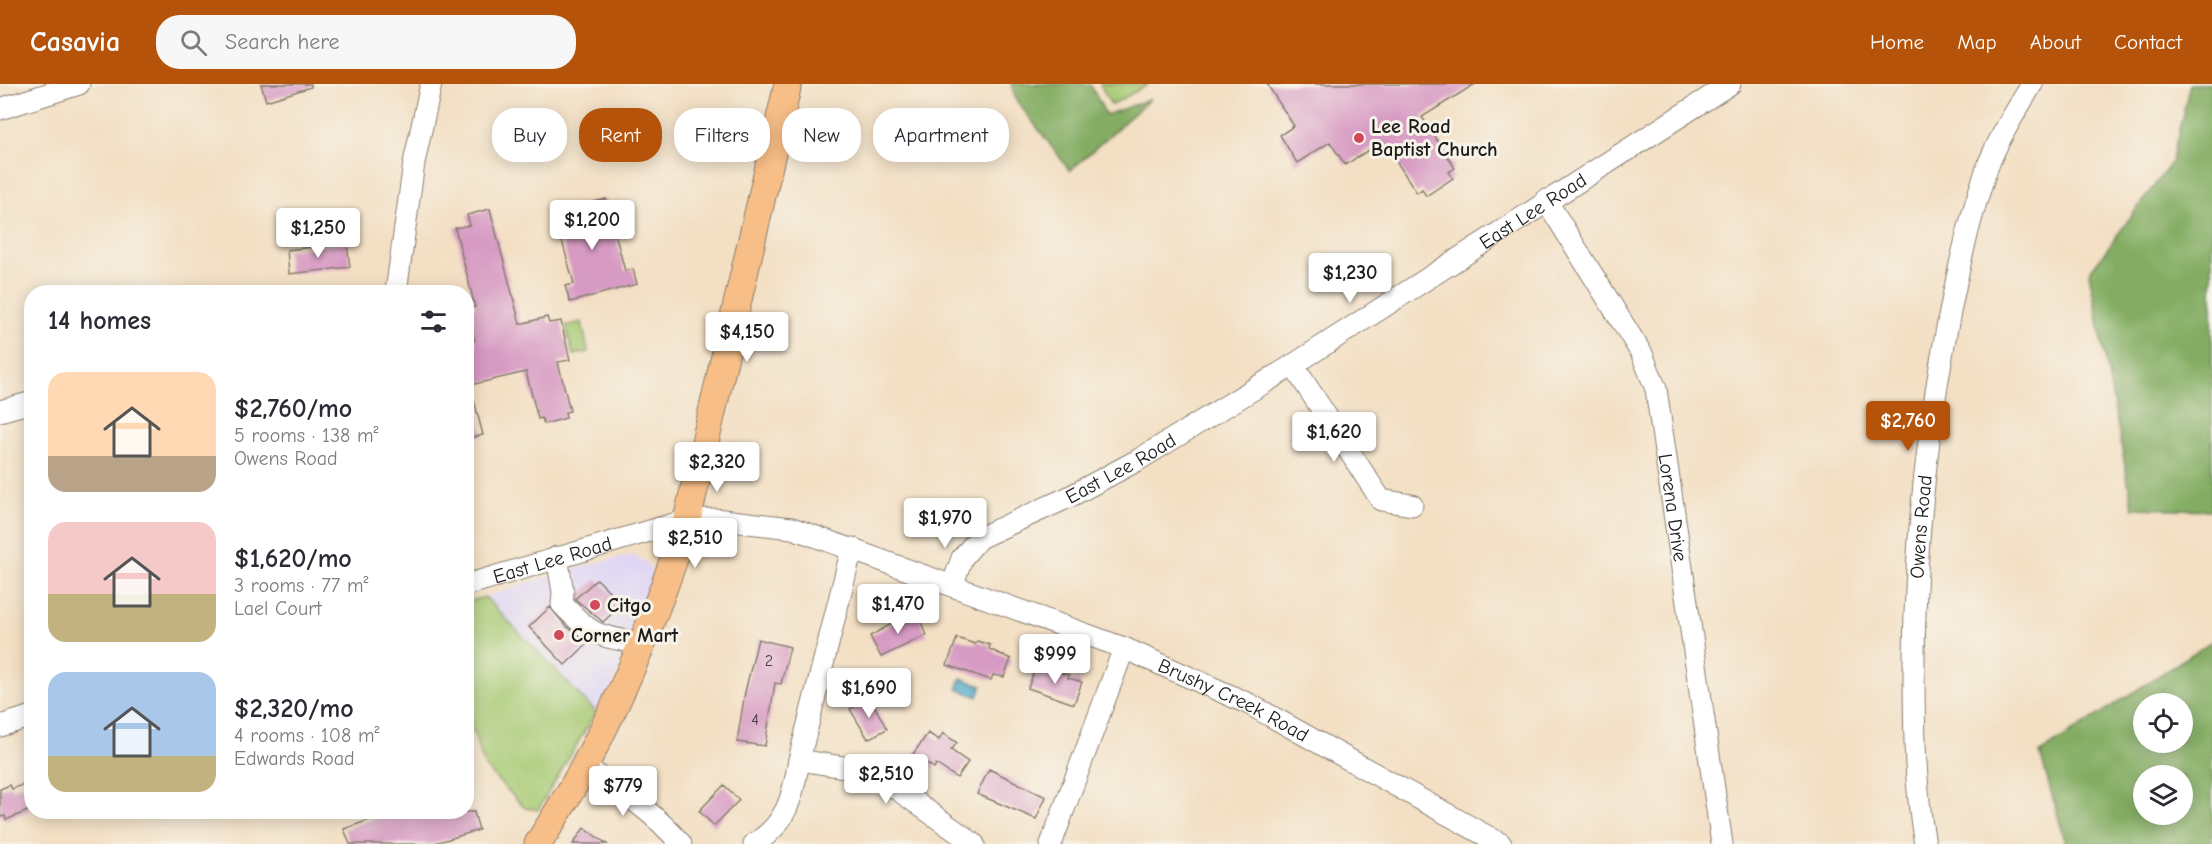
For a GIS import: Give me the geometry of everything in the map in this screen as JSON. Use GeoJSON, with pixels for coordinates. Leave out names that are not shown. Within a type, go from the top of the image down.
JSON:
{"type":"FeatureCollection","features":[{"type":"Feature","properties":{"kind":"main road"},"geometry":{"type":"LineString","coordinates":[[538,844],[585,767],[643,644],[687,520],[788,84]]}},
{"type":"Feature","properties":{"kind":"street"},"geometry":{"type":"LineString","coordinates":[[0,109],[79,84]]}},
{"type":"Feature","properties":{"kind":"street"},"geometry":{"type":"LineString","coordinates":[[397,285],[414,163],[431,84]]}},
{"type":"Feature","properties":{"kind":"street","name":"East Lee Road"},"geometry":{"type":"LineString","coordinates":[[474,583],[687,520],[714,519],[792,528],[952,586],[962,558],[980,538],[1108,477],[1293,365],[1546,200],[1730,84]]}},
{"type":"Feature","properties":{"kind":"street","name":"Owens Road"},"geometry":{"type":"LineString","coordinates":[[1925,844],[1916,762],[1915,611],[1920,513],[1932,412],[1955,282],[1969,224],[1988,165],[2032,84]]}},
{"type":"Feature","properties":{"kind":"street","name":"Lorena Drive"},"geometry":{"type":"LineString","coordinates":[[1546,200],[1642,354],[1656,388],[1722,844]]}},
{"type":"Feature","properties":{"kind":"street"},"geometry":{"type":"LineString","coordinates":[[1293,365],[1381,500],[1412,505]]}},
{"type":"Feature","properties":{"kind":"street"},"geometry":{"type":"LineString","coordinates":[[0,411],[24,404]]}},
{"type":"Feature","properties":{"kind":"street"},"geometry":{"type":"LineString","coordinates":[[753,844],[776,827],[784,816],[793,795],[799,760],[852,548]]}},
{"type":"Feature","properties":{"kind":"street"},"geometry":{"type":"LineString","coordinates":[[557,557],[563,592],[562,604],[584,627],[595,635],[643,644]]}},
{"type":"Feature","properties":{"kind":"street","name":"Brushy Creek Road"},"geometry":{"type":"LineString","coordinates":[[952,586],[1124,648],[1249,704],[1502,844]]}},
{"type":"Feature","properties":{"kind":"street"},"geometry":{"type":"LineString","coordinates":[[1051,844],[1124,648]]}},
{"type":"Feature","properties":{"kind":"street"},"geometry":{"type":"LineString","coordinates":[[0,726],[24,718]]}},
{"type":"Feature","properties":{"kind":"street"},"geometry":{"type":"LineString","coordinates":[[799,760],[850,768],[891,785],[974,844]]}},
{"type":"Feature","properties":{"kind":"street"},"geometry":{"type":"LineString","coordinates":[[585,767],[619,789],[658,820],[681,844]]}},
{"type":"Feature","properties":{"kind":"shaded area"},"geometry":{"type":"Polygon","coordinates":[[[631,555],[647,562],[654,578],[613,684],[596,712],[485,597],[574,568],[631,555]]]}},
{"type":"Feature","properties":{"kind":"green space"},"geometry":{"type":"Polygon","coordinates":[[[1011,84],[1090,84],[1106,115],[1150,99],[1070,171],[1016,100],[1011,84]]]}},
{"type":"Feature","properties":{"kind":"green space"},"geometry":{"type":"Polygon","coordinates":[[[1100,84],[1149,84],[1111,105],[1100,84]]]}},
{"type":"Feature","properties":{"kind":"green space"},"geometry":{"type":"Polygon","coordinates":[[[2190,84],[2212,84],[2212,510],[2133,508],[2089,273],[2171,163],[2190,84]]]}},
{"type":"Feature","properties":{"kind":"green space"},"geometry":{"type":"Polygon","coordinates":[[[582,322],[588,352],[573,355],[566,326],[582,322]]]}},
{"type":"Feature","properties":{"kind":"green space"},"geometry":{"type":"Polygon","coordinates":[[[485,597],[596,712],[538,810],[525,808],[485,767],[474,733],[474,600],[485,597]]]}},
{"type":"Feature","properties":{"kind":"green space"},"geometry":{"type":"Polygon","coordinates":[[[2212,641],[2212,844],[2066,844],[2040,753],[2212,641]]]}},
{"type":"Feature","properties":{"kind":"water"},"geometry":{"type":"Polygon","coordinates":[[[961,678],[982,686],[978,697],[957,689],[961,678]]]}},
{"type":"Feature","properties":{"kind":"building"},"geometry":{"type":"Polygon","coordinates":[[[261,84],[311,84],[311,87],[266,101],[261,84]]]}},
{"type":"Feature","properties":{"kind":"building","name":"Lee Road Baptist Church"},"geometry":{"type":"Polygon","coordinates":[[[1267,84],[1475,84],[1422,117],[1455,168],[1449,172],[1453,178],[1426,196],[1422,189],[1417,193],[1383,141],[1345,165],[1330,142],[1297,163],[1280,135],[1294,126],[1267,84]]]}},
{"type":"Feature","properties":{"kind":"building"},"geometry":{"type":"Polygon","coordinates":[[[606,199],[625,271],[633,269],[637,284],[570,302],[565,286],[574,284],[554,212],[606,199]]]}},
{"type":"Feature","properties":{"kind":"building"},"geometry":{"type":"Polygon","coordinates":[[[490,209],[520,324],[547,317],[549,323],[561,321],[570,360],[558,362],[570,411],[565,412],[566,418],[544,424],[542,418],[538,419],[526,372],[474,384],[474,285],[469,285],[455,228],[470,225],[467,215],[490,209]]]}},
{"type":"Feature","properties":{"kind":"building"},"geometry":{"type":"Polygon","coordinates":[[[347,243],[350,267],[289,274],[287,250],[347,243]]]}},
{"type":"Feature","properties":{"kind":"building"},"geometry":{"type":"Polygon","coordinates":[[[474,400],[483,435],[474,437],[474,400]]]}},
{"type":"Feature","properties":{"kind":"building","name":"Citgo"},"geometry":{"type":"Polygon","coordinates":[[[597,579],[622,604],[603,622],[575,599],[597,579]]]}},
{"type":"Feature","properties":{"kind":"building","name":"Corner Mart"},"geometry":{"type":"Polygon","coordinates":[[[550,607],[565,625],[588,643],[565,665],[529,627],[550,607]]]}},
{"type":"Feature","properties":{"kind":"building"},"geometry":{"type":"Polygon","coordinates":[[[917,614],[927,635],[881,657],[870,636],[895,622],[917,614]]]}},
{"type":"Feature","properties":{"kind":"building"},"geometry":{"type":"Polygon","coordinates":[[[957,638],[975,644],[977,641],[990,645],[989,649],[1011,659],[1004,677],[993,675],[991,680],[947,665],[957,638]]]}},
{"type":"Feature","properties":{"kind":"building"},"geometry":{"type":"Polygon","coordinates":[[[758,639],[790,647],[781,684],[775,683],[765,746],[737,742],[745,692],[758,639]]]}},
{"type":"Feature","properties":{"kind":"building"},"geometry":{"type":"Polygon","coordinates":[[[1036,666],[1069,675],[1068,678],[1082,682],[1074,704],[1028,688],[1036,666]]]}},
{"type":"Feature","properties":{"kind":"building"},"geometry":{"type":"Polygon","coordinates":[[[870,698],[887,729],[868,739],[850,709],[870,698]]]}},
{"type":"Feature","properties":{"kind":"building"},"geometry":{"type":"Polygon","coordinates":[[[928,733],[939,740],[943,733],[957,743],[951,750],[968,762],[957,778],[936,764],[934,768],[913,754],[928,733]]]}},
{"type":"Feature","properties":{"kind":"building"},"geometry":{"type":"Polygon","coordinates":[[[989,769],[1046,797],[1036,819],[977,794],[989,769]]]}},
{"type":"Feature","properties":{"kind":"building"},"geometry":{"type":"Polygon","coordinates":[[[24,784],[24,812],[6,820],[5,816],[0,817],[0,789],[10,785],[12,789],[24,784]]]}},
{"type":"Feature","properties":{"kind":"building"},"geometry":{"type":"Polygon","coordinates":[[[724,785],[739,800],[714,826],[699,811],[724,785]]]}},
{"type":"Feature","properties":{"kind":"building"},"geometry":{"type":"Polygon","coordinates":[[[474,812],[479,830],[432,844],[350,844],[344,829],[372,819],[474,819],[474,812]]]}},
{"type":"Feature","properties":{"kind":"building"},"geometry":{"type":"Polygon","coordinates":[[[584,828],[607,844],[573,844],[584,828]]]}},
{"type":"Feature","properties":{"kind":"place","name":"Lee Road Baptist Church"},"geometry":{"type":"Point","coordinates":[1359,138]}},
{"type":"Feature","properties":{"kind":"place","name":"Citgo"},"geometry":{"type":"Point","coordinates":[595,605]}},
{"type":"Feature","properties":{"kind":"place","name":"Corner Mart"},"geometry":{"type":"Point","coordinates":[559,635]}}]}
